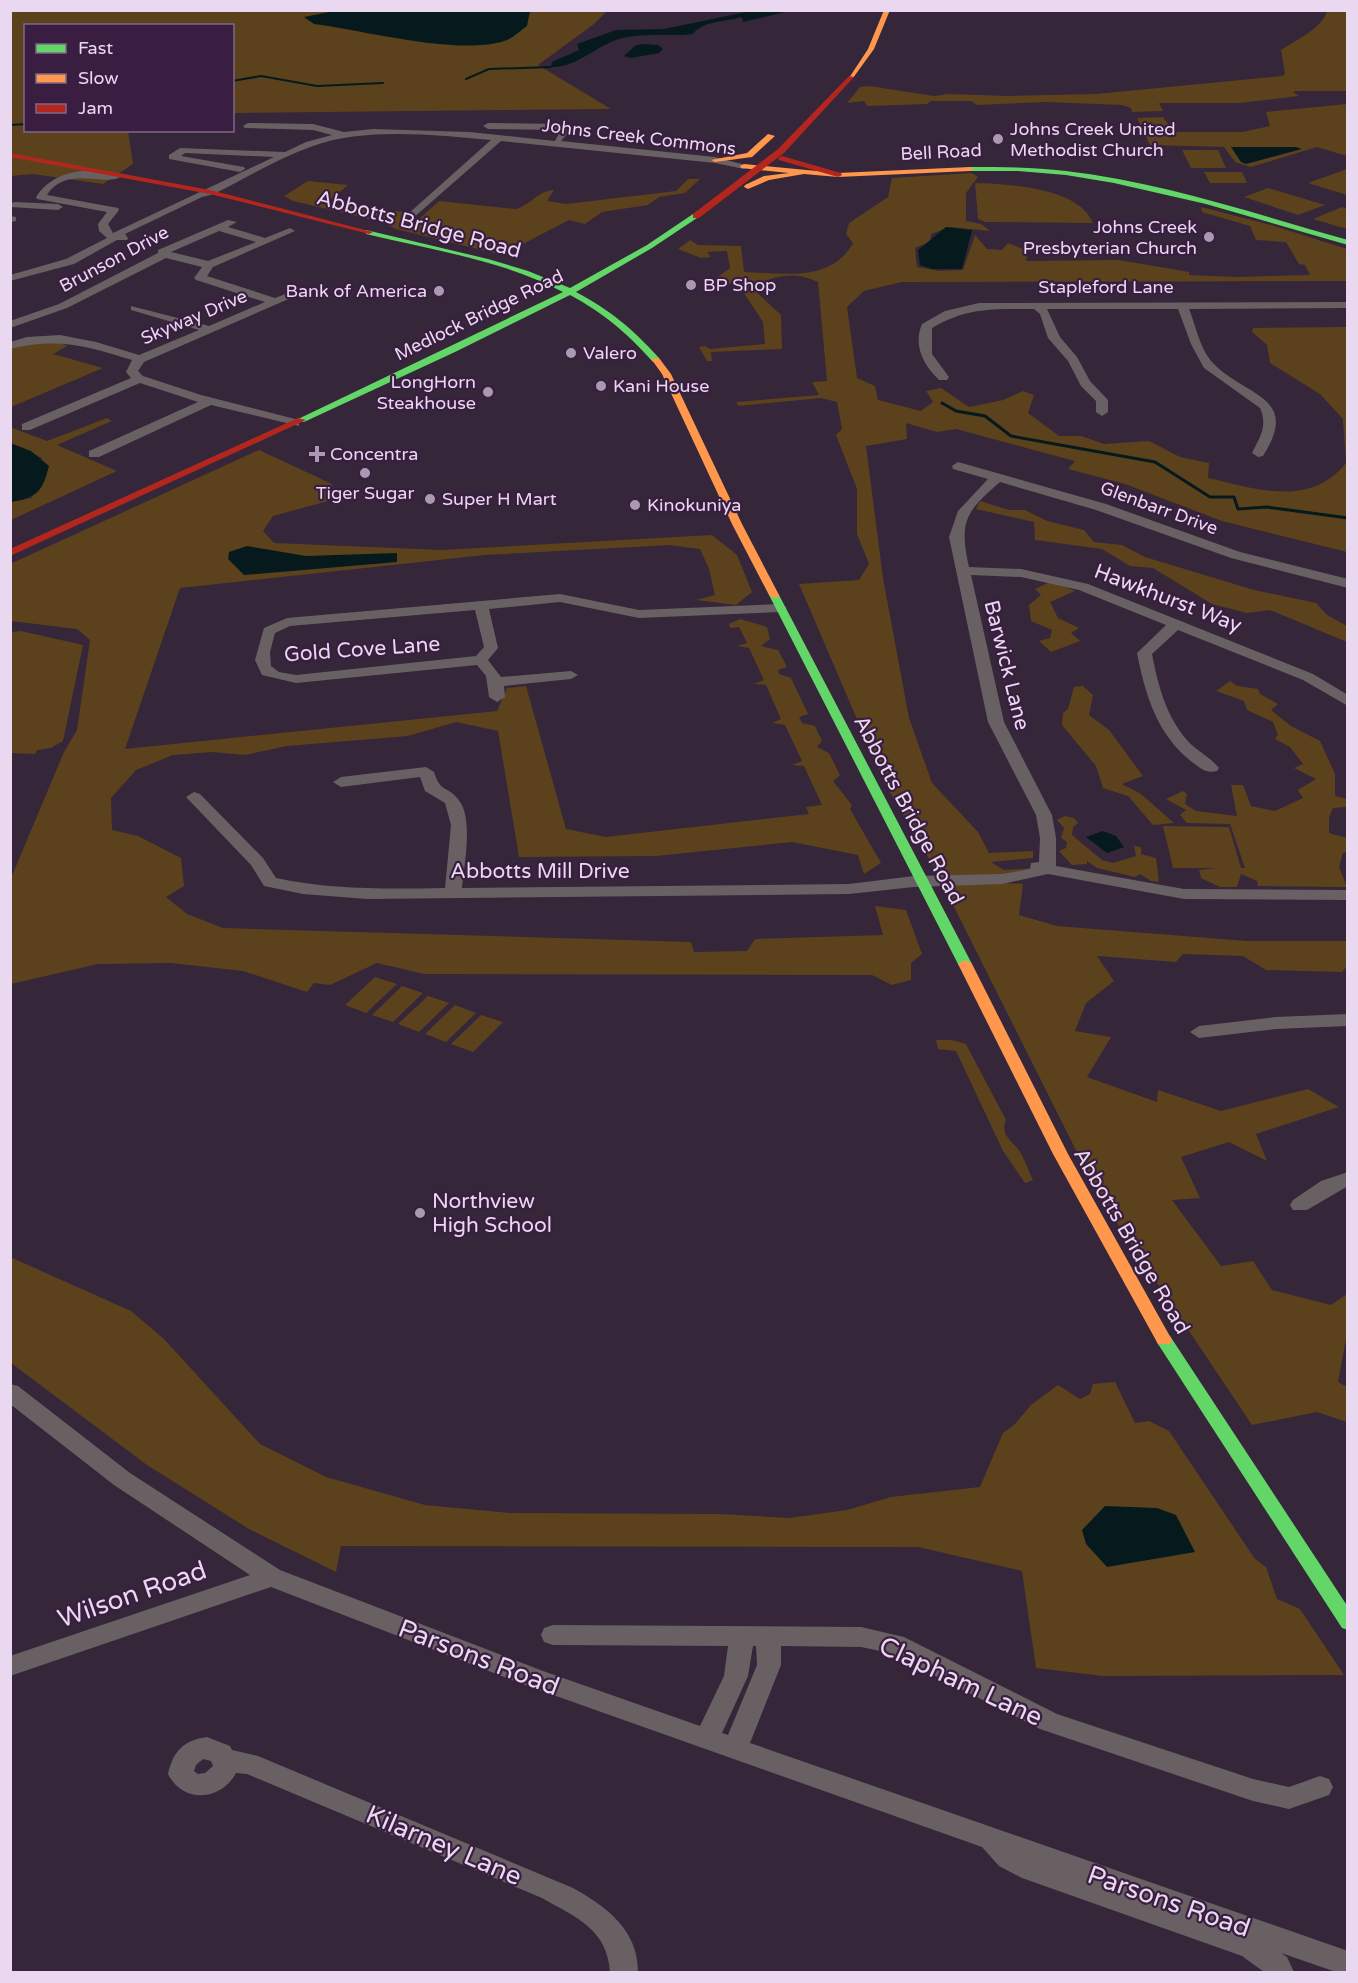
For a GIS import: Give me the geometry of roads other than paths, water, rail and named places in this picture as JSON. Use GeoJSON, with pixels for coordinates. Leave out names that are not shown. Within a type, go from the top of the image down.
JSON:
{"type":"FeatureCollection","features":[{"type":"Feature","properties":{"kind":"main road","name":"Medlock Bridge Road"},"geometry":{"type":"LineString","coordinates":[[10,540],[446,341],[557,285],[664,222],[744,166],[822,93],[858,41],[872,10]]}},
{"type":"Feature","properties":{"kind":"main road","name":"Medlock Bridge Road"},"geometry":{"type":"LineString","coordinates":[[10,553],[295,423],[572,291],[696,214],[776,155],[811,123],[848,82],[865,59],[883,26],[887,10]]}},
{"type":"Feature","properties":{"kind":"main road"},"geometry":{"type":"LineString","coordinates":[[715,160],[749,155],[790,122]]}},
{"type":"Feature","properties":{"kind":"main road"},"geometry":{"type":"LineString","coordinates":[[776,155],[838,175]]}},
{"type":"Feature","properties":{"kind":"main road","name":"Abbotts Bridge Road"},"geometry":{"type":"LineString","coordinates":[[10,157],[174,184],[226,190],[266,200],[285,210]]}},
{"type":"Feature","properties":{"kind":"main road"},"geometry":{"type":"LineString","coordinates":[[690,162],[716,166],[727,178]]}},
{"type":"Feature","properties":{"kind":"main road","name":"Bell Road"},"geometry":{"type":"LineString","coordinates":[[744,166],[838,175],[1001,167],[1071,172],[1149,188],[1347,243]]}},
{"type":"Feature","properties":{"kind":"main road"},"geometry":{"type":"LineString","coordinates":[[696,214],[717,209],[756,182],[801,173]]}},
{"type":"Feature","properties":{"kind":"main road","name":"Abbotts Bridge Road"},"geometry":{"type":"LineString","coordinates":[[217,189],[247,201],[492,263],[557,285],[572,291],[639,337],[666,374],[780,608],[924,881],[1039,1116],[1101,1233],[1185,1375],[1347,1623]]}},
{"type":"Feature","properties":{"kind":"street"},"geometry":{"type":"LineString","coordinates":[[248,126],[313,127],[342,135]]}},
{"type":"Feature","properties":{"kind":"street"},"geometry":{"type":"LineString","coordinates":[[455,129],[568,127],[559,139]]}},
{"type":"Feature","properties":{"kind":"street","name":"Johns Creek Commons"},"geometry":{"type":"LineString","coordinates":[[217,189],[320,140],[342,135],[388,131],[455,129],[497,140],[744,166]]}},
{"type":"Feature","properties":{"kind":"street"},"geometry":{"type":"LineString","coordinates":[[412,216],[497,140]]}},
{"type":"Feature","properties":{"kind":"street","name":"Johns Creek Commons"},"geometry":{"type":"LineString","coordinates":[[575,148],[715,160],[744,166]]}},
{"type":"Feature","properties":{"kind":"street"},"geometry":{"type":"LineString","coordinates":[[240,169],[172,157],[183,150],[287,155]]}},
{"type":"Feature","properties":{"kind":"street"},"geometry":{"type":"LineString","coordinates":[[220,165],[244,153]]}},
{"type":"Feature","properties":{"kind":"street"},"geometry":{"type":"LineString","coordinates":[[10,157],[61,168],[64,174],[61,180]]}},
{"type":"Feature","properties":{"kind":"street"},"geometry":{"type":"LineString","coordinates":[[41,197],[45,189],[61,180],[98,174],[143,179]]}},
{"type":"Feature","properties":{"kind":"street"},"geometry":{"type":"LineString","coordinates":[[174,184],[187,195],[181,203]]}},
{"type":"Feature","properties":{"kind":"street"},"geometry":{"type":"LineString","coordinates":[[10,278],[112,246],[118,237],[181,203],[217,189]]}},
{"type":"Feature","properties":{"kind":"street"},"geometry":{"type":"LineString","coordinates":[[173,214],[209,196],[217,189]]}},
{"type":"Feature","properties":{"kind":"street"},"geometry":{"type":"LineString","coordinates":[[13,206],[41,197],[114,210],[103,224],[104,231],[118,237]]}},
{"type":"Feature","properties":{"kind":"street"},"geometry":{"type":"LineString","coordinates":[[140,226],[215,201],[247,201]]}},
{"type":"Feature","properties":{"kind":"street"},"geometry":{"type":"LineString","coordinates":[[13,206],[94,207]]}},
{"type":"Feature","properties":{"kind":"street","name":"Brunson Drive"},"geometry":{"type":"LineString","coordinates":[[10,325],[63,306],[165,254],[162,252],[232,222]]}},
{"type":"Feature","properties":{"kind":"street"},"geometry":{"type":"LineString","coordinates":[[218,228],[266,241]]}},
{"type":"Feature","properties":{"kind":"street"},"geometry":{"type":"LineString","coordinates":[[276,302],[200,278],[209,265],[290,231]]}},
{"type":"Feature","properties":{"kind":"street"},"geometry":{"type":"LineString","coordinates":[[165,254],[209,265]]}},
{"type":"Feature","properties":{"kind":"street","name":"Skyway Drive"},"geometry":{"type":"LineString","coordinates":[[295,423],[139,379],[132,372],[134,365],[140,359],[301,291]]}},
{"type":"Feature","properties":{"kind":"street"},"geometry":{"type":"LineString","coordinates":[[1036,305],[1045,313],[1054,338],[1072,360],[1085,383],[1102,400],[1102,412]]}},
{"type":"Feature","properties":{"kind":"street"},"geometry":{"type":"LineString","coordinates":[[1182,305],[1206,363],[1218,376],[1252,395],[1268,409],[1271,427],[1258,453]]}},
{"type":"Feature","properties":{"kind":"street","name":"Stapleford Lane"},"geometry":{"type":"LineString","coordinates":[[943,377],[929,365],[924,342],[926,326],[949,313],[980,306],[1347,305]]}},
{"type":"Feature","properties":{"kind":"street"},"geometry":{"type":"LineString","coordinates":[[135,308],[211,330]]}},
{"type":"Feature","properties":{"kind":"street"},"geometry":{"type":"LineString","coordinates":[[10,346],[28,339],[66,337],[140,359]]}},
{"type":"Feature","properties":{"kind":"street"},"geometry":{"type":"LineString","coordinates":[[27,427],[139,379]]}},
{"type":"Feature","properties":{"kind":"street"},"geometry":{"type":"LineString","coordinates":[[94,454],[211,401]]}},
{"type":"Feature","properties":{"kind":"street","name":"Glenbarr Drive"},"geometry":{"type":"LineString","coordinates":[[958,466],[1101,507],[1236,555],[1333,578],[1347,584]]}},
{"type":"Feature","properties":{"kind":"street","name":"Barwick Lane"},"geometry":{"type":"LineString","coordinates":[[997,478],[975,497],[958,523],[956,537],[996,722],[1044,815],[1048,838],[1047,869]]}},
{"type":"Feature","properties":{"kind":"street","name":"Hawkhurst Way"},"geometry":{"type":"LineString","coordinates":[[963,571],[1047,577],[1083,587],[1308,677],[1347,702]]}},
{"type":"Feature","properties":{"kind":"street","name":"Gold Cove Lane"},"geometry":{"type":"LineString","coordinates":[[480,660],[296,679],[268,674],[261,658],[272,628],[287,622],[560,598],[639,614],[780,608]]}},
{"type":"Feature","properties":{"kind":"street"},"geometry":{"type":"LineString","coordinates":[[481,605],[491,648],[480,660],[488,667],[497,689],[571,675]]}},
{"type":"Feature","properties":{"kind":"street"},"geometry":{"type":"LineString","coordinates":[[1176,624],[1144,653],[1147,669],[1162,714],[1176,740],[1191,755],[1211,768]]}},
{"type":"Feature","properties":{"kind":"street"},"geometry":{"type":"LineString","coordinates":[[341,782],[426,772],[431,788],[452,801],[459,825],[453,893]]}},
{"type":"Feature","properties":{"kind":"street","name":"Abbotts Mill Drive"},"geometry":{"type":"LineString","coordinates":[[194,797],[257,861],[270,882],[368,894],[644,893],[759,888],[849,889],[924,881]]}},
{"type":"Feature","properties":{"kind":"street"},"geometry":{"type":"LineString","coordinates":[[924,881],[960,883],[1034,874],[1047,869],[1184,894],[1347,895]]}},
{"type":"Feature","properties":{"kind":"street"},"geometry":{"type":"LineString","coordinates":[[1199,1032],[1275,1023],[1347,1020]]}},
{"type":"Feature","properties":{"kind":"street"},"geometry":{"type":"LineString","coordinates":[[1300,1205],[1328,1186],[1347,1178]]}},
{"type":"Feature","properties":{"kind":"street","name":"Parsons Road"},"geometry":{"type":"LineString","coordinates":[[10,1392],[122,1479],[272,1577],[523,1674],[990,1838],[1346,1967]]}},
{"type":"Feature","properties":{"kind":"street","name":"Wilson Road"},"geometry":{"type":"LineString","coordinates":[[10,1666],[272,1577]]}},
{"type":"Feature","properties":{"kind":"street","name":"Clapham Lane"},"geometry":{"type":"LineString","coordinates":[[553,1635],[861,1636],[895,1644],[1049,1722],[1253,1790],[1289,1798],[1320,1787]]}},
{"type":"Feature","properties":{"kind":"street"},"geometry":{"type":"LineString","coordinates":[[706,1738],[736,1677],[742,1652],[740,1635]]}},
{"type":"Feature","properties":{"kind":"street"},"geometry":{"type":"LineString","coordinates":[[735,1749],[769,1665],[768,1635]]}},
{"type":"Feature","properties":{"kind":"street"},"geometry":{"type":"LineString","coordinates":[[736,1677],[762,1685]]}},
{"type":"Feature","properties":{"kind":"street","name":"Kilarney Lane"},"geometry":{"type":"LineString","coordinates":[[225,1760],[249,1764],[551,1890],[590,1910],[618,1938],[625,1962],[624,1972]]}},
{"type":"Feature","properties":{"kind":"street","name":"Parsons Road"},"geometry":{"type":"LineString","coordinates":[[990,1838],[1008,1858],[1031,1870],[1251,1947],[1277,1966],[1280,1972]]}},
{"type":"Feature","properties":{"kind":"waterway"},"geometry":{"type":"LineString","coordinates":[[466,79],[489,69],[551,67]]}},
{"type":"Feature","properties":{"kind":"waterway"},"geometry":{"type":"LineString","coordinates":[[234,81],[261,76],[317,86],[383,83]]}},
{"type":"Feature","properties":{"kind":"waterway"},"geometry":{"type":"LineString","coordinates":[[10,125],[24,124]]}},
{"type":"Feature","properties":{"kind":"waterway"},"geometry":{"type":"LineString","coordinates":[[942,403],[956,411],[985,416],[1011,436],[1155,462],[1210,497],[1234,497],[1238,509],[1267,507],[1348,518]]}},
{"type":"Feature","properties":{"kind":"place","name":"Johns Creek United Methodist Church"},"geometry":{"type":"Point","coordinates":[998,139]}},
{"type":"Feature","properties":{"kind":"place","name":"Johns Creek Presbyterian Church"},"geometry":{"type":"Point","coordinates":[1209,237]}},
{"type":"Feature","properties":{"kind":"place","name":"BP Shop"},"geometry":{"type":"Point","coordinates":[691,285]}},
{"type":"Feature","properties":{"kind":"place","name":"Bank of America"},"geometry":{"type":"Point","coordinates":[439,291]}},
{"type":"Feature","properties":{"kind":"place","name":"Valero"},"geometry":{"type":"Point","coordinates":[571,353]}},
{"type":"Feature","properties":{"kind":"place","name":"Kani House"},"geometry":{"type":"Point","coordinates":[601,386]}},
{"type":"Feature","properties":{"kind":"place","name":"LongHorn Steakhouse"},"geometry":{"type":"Point","coordinates":[488,392]}},
{"type":"Feature","properties":{"kind":"place","name":"Concentra"},"geometry":{"type":"Point","coordinates":[317,454]}},
{"type":"Feature","properties":{"kind":"place","name":"Tiger Sugar"},"geometry":{"type":"Point","coordinates":[365,473]}},
{"type":"Feature","properties":{"kind":"place","name":"Super H Mart"},"geometry":{"type":"Point","coordinates":[430,499]}},
{"type":"Feature","properties":{"kind":"place","name":"Kinokuniya"},"geometry":{"type":"Point","coordinates":[635,505]}},
{"type":"Feature","properties":{"kind":"place","name":"Northview High School"},"geometry":{"type":"Point","coordinates":[420,1213]}}]}
